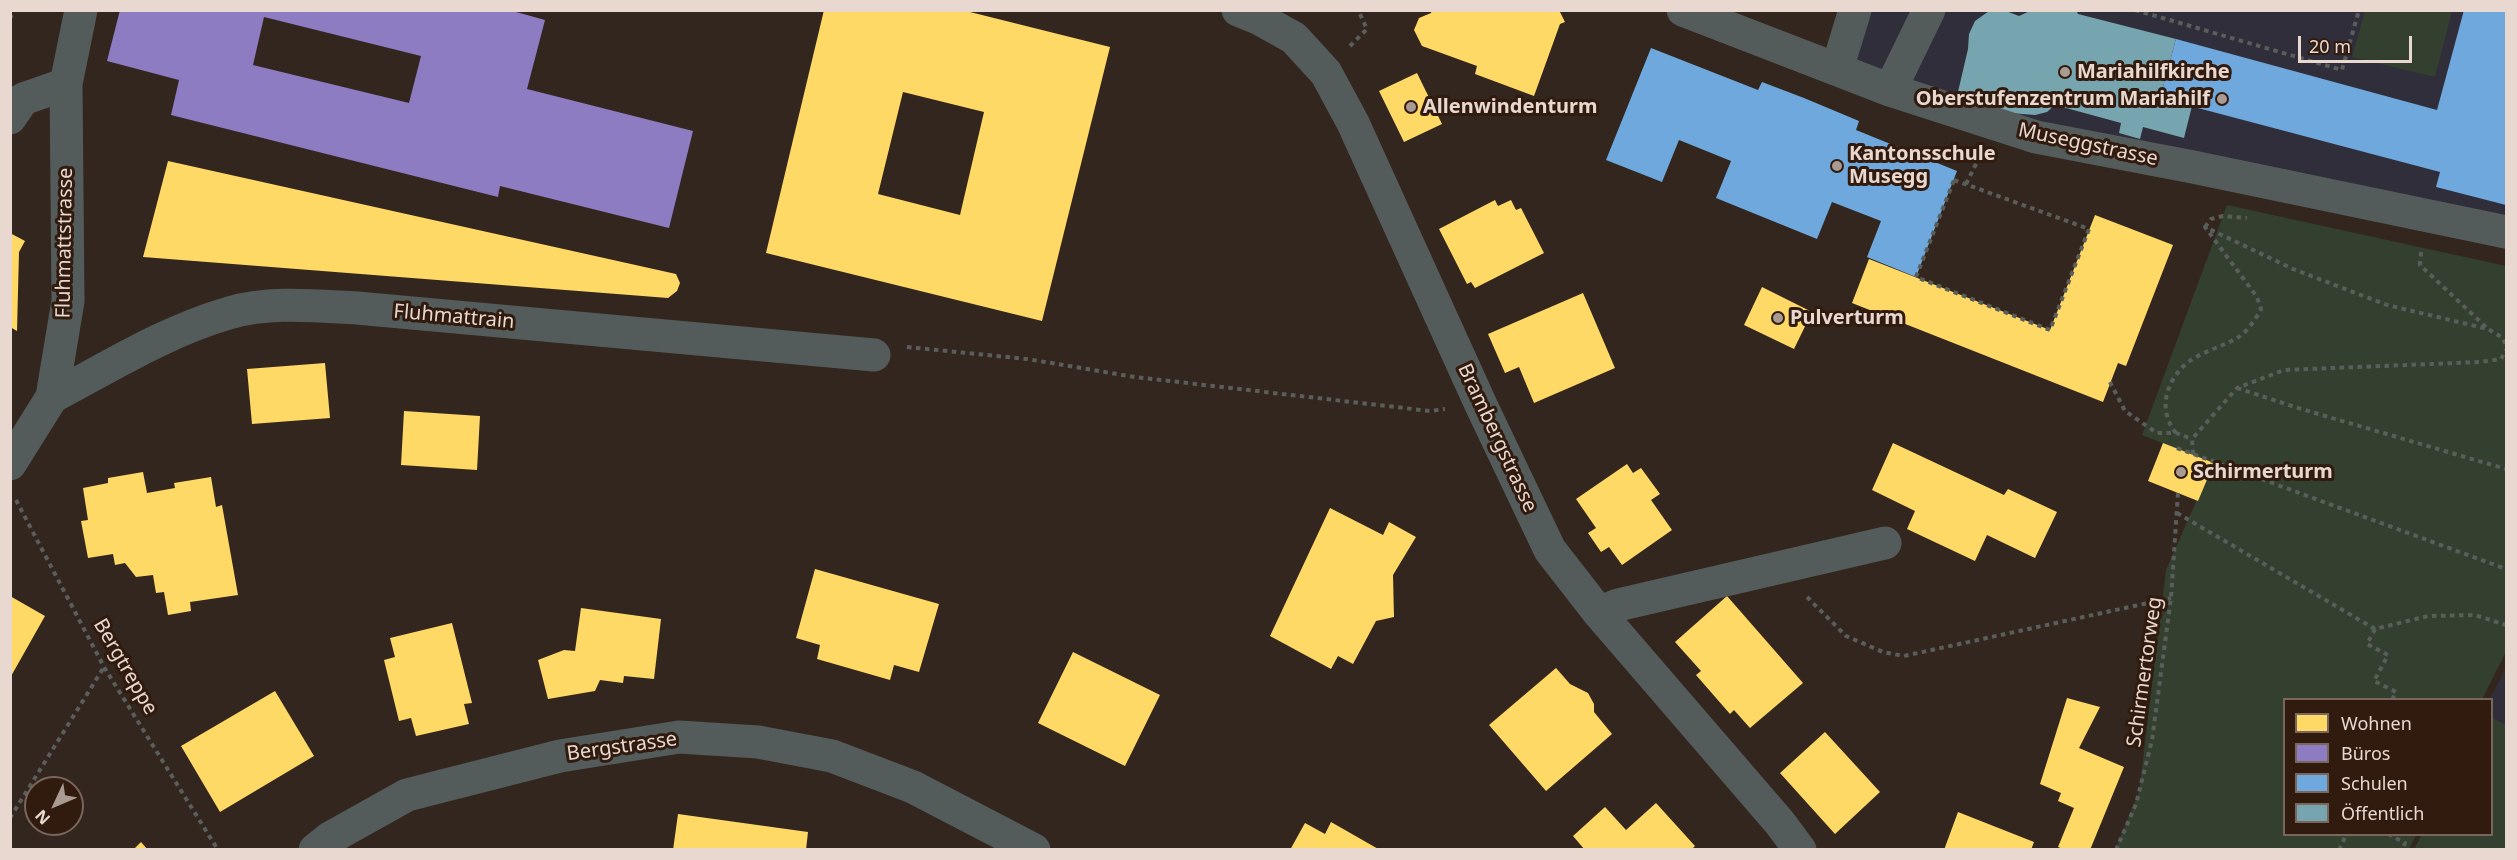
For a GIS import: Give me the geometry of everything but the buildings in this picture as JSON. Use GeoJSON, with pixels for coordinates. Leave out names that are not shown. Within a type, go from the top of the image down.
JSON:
{"type":"FeatureCollection","features":[{"type":"Feature","properties":{"kind":"street","name":"Fluhmattstrasse"},"geometry":{"type":"LineString","coordinates":[[12,479],[51,397],[68,301],[66,84],[81,10]]}},
{"type":"Feature","properties":{"kind":"street","name":"Brambergstrasse"},"geometry":{"type":"LineString","coordinates":[[1238,10],[1294,38],[1326,73],[1353,123],[1481,405],[1550,550],[1599,613],[1800,849]]}},
{"type":"Feature","properties":{"kind":"street","name":"Museggstrasse"},"geometry":{"type":"LineString","coordinates":[[1683,10],[1890,90],[2036,137],[2506,232]]}},
{"type":"Feature","properties":{"kind":"street"},"geometry":{"type":"LineString","coordinates":[[1837,69],[1855,10]]}},
{"type":"Feature","properties":{"kind":"street"},"geometry":{"type":"LineString","coordinates":[[1890,90],[1929,10]]}},
{"type":"Feature","properties":{"kind":"street"},"geometry":{"type":"LineString","coordinates":[[10,118],[23,99],[66,84]]}},
{"type":"Feature","properties":{"kind":"street","name":"Fluhmattrain"},"geometry":{"type":"LineString","coordinates":[[51,397],[166,337],[230,312],[288,305],[357,308],[874,355]]}},
{"type":"Feature","properties":{"kind":"street"},"geometry":{"type":"LineString","coordinates":[[1599,613],[1618,605],[1885,543]]}},
{"type":"Feature","properties":{"kind":"street","name":"Bergstrasse"},"geometry":{"type":"LineString","coordinates":[[315,849],[330,838],[407,795],[560,756],[679,736],[758,742],[832,756],[913,787],[1034,849]]}},
{"type":"Feature","properties":{"kind":"path"},"geometry":{"type":"LineString","coordinates":[[10,19],[14,10]]}},
{"type":"Feature","properties":{"kind":"path"},"geometry":{"type":"LineString","coordinates":[[1347,51],[1367,29],[1358,10]]}},
{"type":"Feature","properties":{"kind":"path"},"geometry":{"type":"LineString","coordinates":[[2135,10],[2342,70],[2359,10]]}},
{"type":"Feature","properties":{"kind":"path"},"geometry":{"type":"LineString","coordinates":[[1966,184],[1980,156]]}},
{"type":"Feature","properties":{"kind":"path"},"geometry":{"type":"LineString","coordinates":[[1954,180],[1966,184],[2089,229],[2050,330],[1916,277],[1954,180]]}},
{"type":"Feature","properties":{"kind":"path"},"geometry":{"type":"LineString","coordinates":[[2192,439],[2176,432],[2171,426],[2164,404],[2172,380],[2192,360],[2244,333],[2261,309],[2257,297],[2219,249],[2205,227],[2293,269],[2387,305],[2488,329]]}},
{"type":"Feature","properties":{"kind":"path"},"geometry":{"type":"LineString","coordinates":[[2193,454],[2192,439],[2237,388],[2284,370],[2480,362],[2501,359],[2506,348],[2503,338],[2488,329],[2420,265],[2421,248]]}},
{"type":"Feature","properties":{"kind":"path"},"geometry":{"type":"LineString","coordinates":[[874,355],[899,346],[1027,359],[1135,377],[1430,411],[1481,405]]}},
{"type":"Feature","properties":{"kind":"path"},"geometry":{"type":"LineString","coordinates":[[2110,382],[2125,411],[2157,433],[2176,432]]}},
{"type":"Feature","properties":{"kind":"path"},"geometry":{"type":"LineString","coordinates":[[2237,388],[2506,469]]}},
{"type":"Feature","properties":{"kind":"path"},"geometry":{"type":"LineString","coordinates":[[2177,448],[2506,569]]}},
{"type":"Feature","properties":{"kind":"path","name":"Bergtreppe"},"geometry":{"type":"LineString","coordinates":[[12,479],[104,667],[218,849]]}},
{"type":"Feature","properties":{"kind":"path","name":"Schirmertorweg"},"geometry":{"type":"LineString","coordinates":[[2116,849],[2136,804],[2152,740],[2171,598],[2178,493]]}},
{"type":"Feature","properties":{"kind":"path"},"geometry":{"type":"LineString","coordinates":[[2176,513],[2375,629],[2428,616],[2475,615],[2506,625]]}},
{"type":"Feature","properties":{"kind":"path"},"geometry":{"type":"LineString","coordinates":[[1774,569],[1786,577],[1846,636],[1883,652],[1904,656],[2171,598]]}},
{"type":"Feature","properties":{"kind":"path"},"geometry":{"type":"LineString","coordinates":[[2375,629],[2367,644],[2388,655],[2374,681],[2396,692],[2393,698]]}},
{"type":"Feature","properties":{"kind":"path"},"geometry":{"type":"LineString","coordinates":[[10,818],[104,667]]}},
{"type":"Feature","properties":{"kind":"path"},"geometry":{"type":"LineString","coordinates":[[2392,836],[2405,843],[2402,849]]}},
{"type":"Feature","properties":{"kind":"shaded area","name":"Oberstufenzentrum Mariahilf"},"geometry":{"type":"Polygon","coordinates":[[[1856,11],[2506,11],[2506,232],[2036,137],[1839,61],[1856,11]]]}},
{"type":"Feature","properties":{"kind":"shaded area"},"geometry":{"type":"Polygon","coordinates":[[[2506,668],[2506,849],[2414,850],[2421,836],[2493,836],[2493,698],[2491,698],[2506,668]]]}},
{"type":"Feature","properties":{"kind":"green space"},"geometry":{"type":"Polygon","coordinates":[[[2365,11],[2452,11],[2435,77],[2352,57],[2365,11]]]}},
{"type":"Feature","properties":{"kind":"green space"},"geometry":{"type":"Polygon","coordinates":[[[2227,205],[2506,266],[2506,652],[2483,698],[2283,698],[2283,836],[2416,836],[2409,849],[2115,850],[2139,792],[2166,570],[2213,463],[2142,435],[2227,205]]]}},
{"type":"Feature","properties":{"kind":"green space"},"geometry":{"type":"Polygon","coordinates":[[[2493,718],[2506,725],[2506,849],[2414,849],[2421,836],[2493,836],[2493,718]]]}},
{"type":"Feature","properties":{"kind":"place","name":"Mariahilfkirche"},"geometry":{"type":"Point","coordinates":[2065,72]}},
{"type":"Feature","properties":{"kind":"place","name":"Oberstufenzentrum Mariahilf"},"geometry":{"type":"Point","coordinates":[2222,99]}},
{"type":"Feature","properties":{"kind":"place","name":"Allenwindenturm"},"geometry":{"type":"Point","coordinates":[1411,107]}},
{"type":"Feature","properties":{"kind":"place","name":"Kantonsschule Musegg"},"geometry":{"type":"Point","coordinates":[1837,166]}},
{"type":"Feature","properties":{"kind":"place","name":"Pulverturm"},"geometry":{"type":"Point","coordinates":[1778,318]}},
{"type":"Feature","properties":{"kind":"place","name":"Schirmerturm"},"geometry":{"type":"Point","coordinates":[2181,472]}}]}
